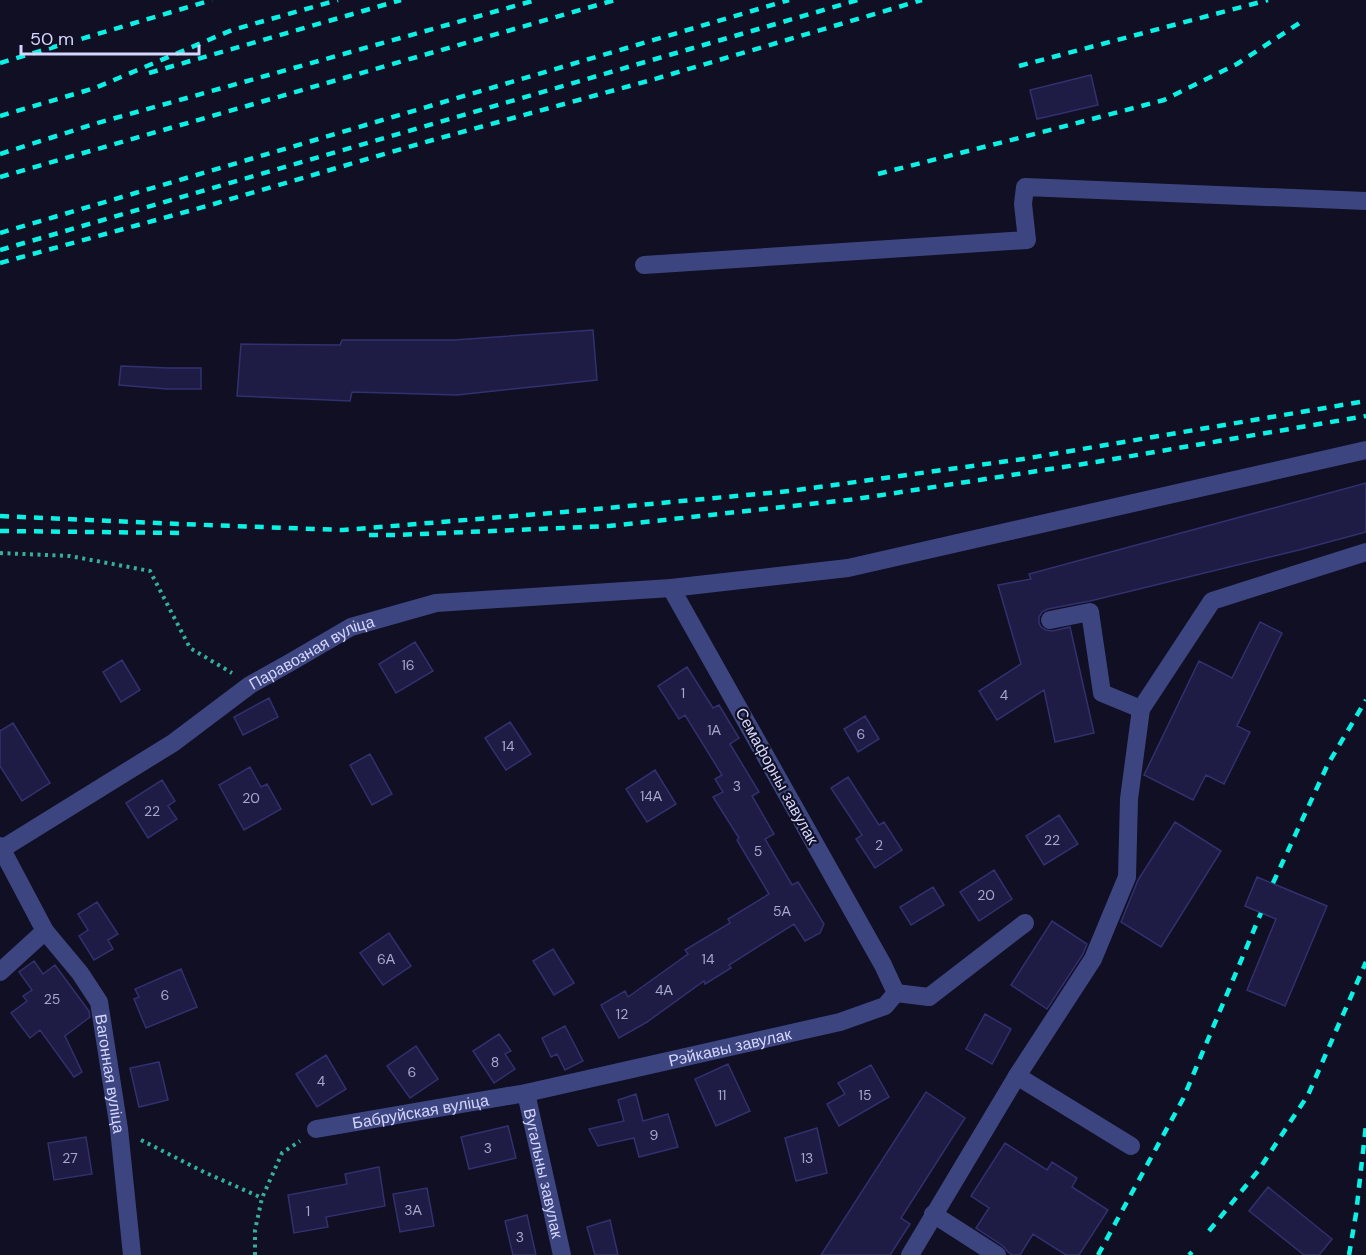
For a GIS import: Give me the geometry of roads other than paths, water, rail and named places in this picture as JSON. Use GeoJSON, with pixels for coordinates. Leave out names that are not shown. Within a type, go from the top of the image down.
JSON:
{"type":"FeatureCollection","features":[{"type":"Feature","properties":{"kind":"street"},"geometry":{"type":"LineString","coordinates":[[644,265],[1027,240],[1023,204],[1025,187],[1366,201]]}},
{"type":"Feature","properties":{"kind":"street","name":"Паравозная вуліца"},"geometry":{"type":"LineString","coordinates":[[0,848],[173,743],[250,685],[351,627],[436,603],[671,588],[848,568],[1366,450]]}},
{"type":"Feature","properties":{"kind":"street"},"geometry":{"type":"LineString","coordinates":[[910,1255],[1017,1077],[1093,959],[1127,877],[1130,800],[1142,709],[1212,601],[1366,552]]}},
{"type":"Feature","properties":{"kind":"street","name":"Семафорны завулак"},"geometry":{"type":"LineString","coordinates":[[671,588],[883,965],[896,993]]}},
{"type":"Feature","properties":{"kind":"street"},"geometry":{"type":"LineString","coordinates":[[1050,620],[1090,612],[1102,693],[1142,709]]}},
{"type":"Feature","properties":{"kind":"street","name":"Вагонная вуліца"},"geometry":{"type":"LineString","coordinates":[[0,848],[45,931],[80,973],[99,1002],[118,1129],[132,1255]]}},
{"type":"Feature","properties":{"kind":"street"},"geometry":{"type":"LineString","coordinates":[[896,993],[928,997],[1024,923]]}},
{"type":"Feature","properties":{"kind":"street"},"geometry":{"type":"LineString","coordinates":[[0,972],[45,931]]}},
{"type":"Feature","properties":{"kind":"street","name":"Рэйкавы завулак"},"geometry":{"type":"LineString","coordinates":[[526,1093],[840,1022],[885,1006],[896,993]]}},
{"type":"Feature","properties":{"kind":"street"},"geometry":{"type":"LineString","coordinates":[[1017,1077],[1131,1146]]}},
{"type":"Feature","properties":{"kind":"street","name":"Бабруйская вуліца"},"geometry":{"type":"LineString","coordinates":[[316,1129],[526,1093]]}},
{"type":"Feature","properties":{"kind":"street","name":"Вугальны завулак"},"geometry":{"type":"LineString","coordinates":[[526,1093],[562,1255]]}},
{"type":"Feature","properties":{"kind":"street"},"geometry":{"type":"LineString","coordinates":[[933,1214],[997,1255]]}},
{"type":"Feature","properties":{"kind":"railway"},"geometry":{"type":"LineString","coordinates":[[0,63],[212,0]]}},
{"type":"Feature","properties":{"kind":"railway"},"geometry":{"type":"LineString","coordinates":[[0,116],[95,88],[232,30],[338,0]]}},
{"type":"Feature","properties":{"kind":"railway"},"geometry":{"type":"LineString","coordinates":[[149,73],[401,0]]}},
{"type":"Feature","properties":{"kind":"railway"},"geometry":{"type":"LineString","coordinates":[[0,154],[94,124],[536,0]]}},
{"type":"Feature","properties":{"kind":"railway"},"geometry":{"type":"LineString","coordinates":[[0,177],[615,0]]}},
{"type":"Feature","properties":{"kind":"railway"},"geometry":{"type":"LineString","coordinates":[[0,233],[789,0]]}},
{"type":"Feature","properties":{"kind":"railway"},"geometry":{"type":"LineString","coordinates":[[0,250],[858,0]]}},
{"type":"Feature","properties":{"kind":"railway"},"geometry":{"type":"LineString","coordinates":[[0,263],[648,81],[922,0]]}},
{"type":"Feature","properties":{"kind":"railway"},"geometry":{"type":"LineString","coordinates":[[1019,66],[1268,0]]}},
{"type":"Feature","properties":{"kind":"railway"},"geometry":{"type":"LineString","coordinates":[[878,174],[1164,100],[1237,64],[1304,20]]}},
{"type":"Feature","properties":{"kind":"railway"},"geometry":{"type":"LineString","coordinates":[[0,516],[343,530],[564,512],[790,491],[1023,459],[1366,401]]}},
{"type":"Feature","properties":{"kind":"railway"},"geometry":{"type":"LineString","coordinates":[[369,535],[609,526],[856,499],[1096,462],[1366,416]]}},
{"type":"Feature","properties":{"kind":"railway"},"geometry":{"type":"LineString","coordinates":[[0,531],[183,533]]}},
{"type":"Feature","properties":{"kind":"railway"},"geometry":{"type":"LineString","coordinates":[[1273,883],[1328,764],[1366,700]]}},
{"type":"Feature","properties":{"kind":"railway"},"geometry":{"type":"LineString","coordinates":[[1098,1255],[1183,1099],[1261,913]]}},
{"type":"Feature","properties":{"kind":"railway"},"geometry":{"type":"LineString","coordinates":[[1209,1231],[1258,1171],[1308,1095],[1366,962]]}},
{"type":"Feature","properties":{"kind":"railway"},"geometry":{"type":"LineString","coordinates":[[1349,1255],[1366,1125]]}},
{"type":"Feature","properties":{"kind":"railway"},"geometry":{"type":"LineString","coordinates":[[1189,1255],[1192,1252]]}}]}
